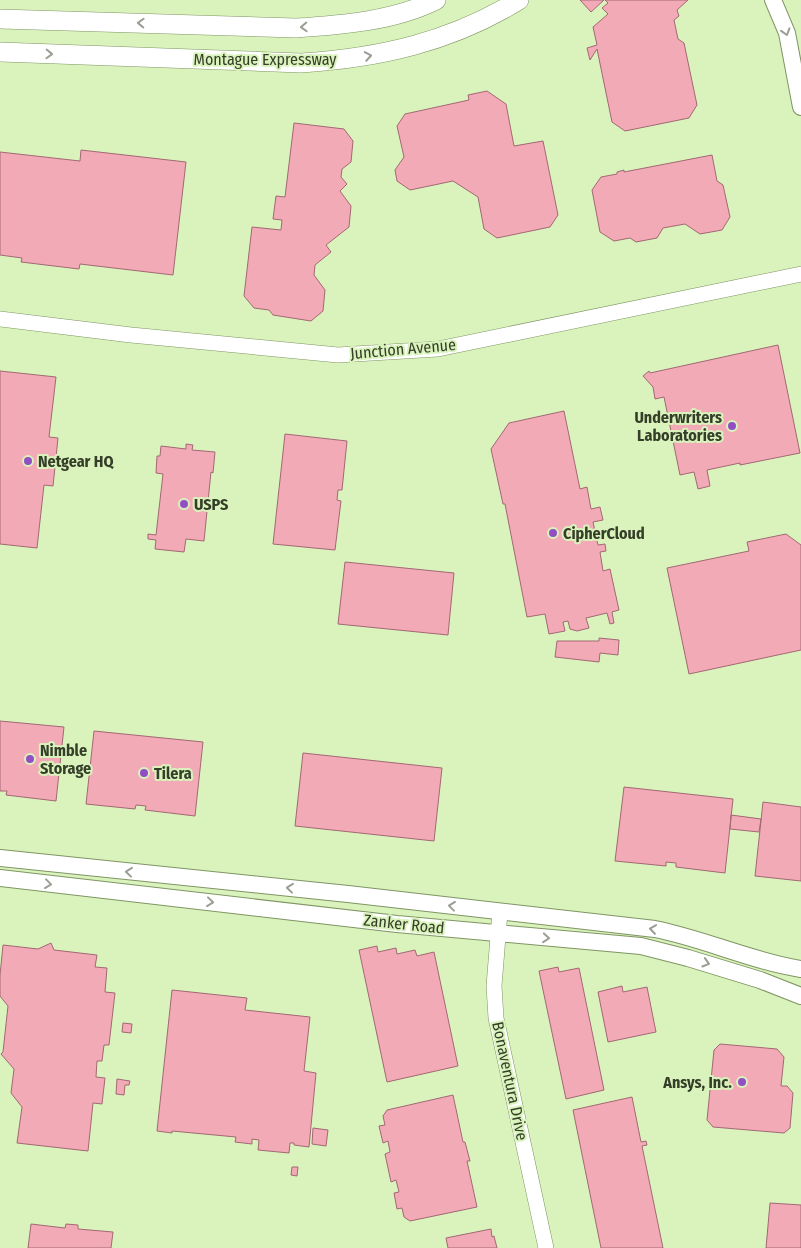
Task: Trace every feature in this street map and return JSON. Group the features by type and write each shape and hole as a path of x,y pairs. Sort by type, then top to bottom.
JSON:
{"highway":[{"name":"Montague Expressway","path":"0,19 314,27 332,26 390,16 436,0"},
{"name":"Montague Expressway","path":"0,52 301,63 342,60 398,50 435,39 500,12 519,0"}],"main road":[{"path":"773,0 787,33 801,107"},
{"name":"Junction Avenue","path":"0,319 338,355 438,349 801,274"},
{"name":"Zanker Road","path":"0,858 358,895 673,933 707,942 763,961 801,969"},
{"name":"Zanker Road","path":"0,878 388,923 641,946 688,958 801,996"},
{"name":"Bonaventura Drive","path":"500,912 494,986 496,1018 546,1248"}],"building":[{"path":"580,0 604,0 591,12"},
{"path":"605,0 688,0 677,10 679,16 674,20 678,39 684,43 697,105 689,118 625,131 612,122 597,49 590,60 587,48 597,45 593,27 608,14 602,8 608,3"},
{"path":"487,91 506,104 514,146 543,141 558,215 550,227 497,238 484,229 478,197 453,181 410,190 397,181 395,170 404,157 397,126 405,114 469,100 468,95"},
{"path":"294,123 344,129 353,141 351,162 342,169 341,177 347,184 340,191 351,206 349,227 326,245 331,252 315,265 314,275 325,290 323,311 311,321 273,315 269,310 254,308 244,296 252,227 281,230 282,220 273,219 276,196 285,197"},
{"path":"81,150 186,162 173,275 80,264 79,269 21,262 22,258 0,255 0,152 80,161"},
{"path":"712,155 717,181 723,185 730,217 722,230 700,234 685,224 663,228 657,238 636,242 630,238 614,241 600,232 592,190 601,177 617,174 617,172 624,170 624,172"},
{"name":"Underwriters Laboratories","path":"778,345 800,453 707,470 710,486 698,489 694,472 680,475 664,397 655,399 653,387 643,376 649,371 650,373"},
{"name":"Netgear HQ","path":"0,371 56,377 49,437 58,438 53,486 44,485 37,548 0,544"},
{"name":"CipherCloud","path":"564,411 580,489 587,487 591,509 600,507 603,520 593,522 598,545 605,544 606,551 600,552 603,571 610,569 619,610 612,612 614,623 610,624 607,613 586,618 589,628 577,631 570,629 568,621 563,622 565,631 549,634 545,614 527,617 505,504 503,504 491,449 509,423"},
{"path":"285,434 347,441 342,490 338,490 337,500 341,501 335,550 273,544"},
{"name":"USPS","path":"186,444 193,445 192,450 215,452 213,473 211,472 204,541 186,539 184,552 155,549 156,540 148,539 148,534 156,535 163,474 156,473 157,456 160,456 161,446 186,449"},
{"path":"786,534 801,545 801,650 689,674 667,568 749,551 747,542"},
{"path":"345,562 454,573 448,635 338,624"},
{"path":"599,638 619,640 618,655 600,653 599,662 555,657 557,641 599,641"},
{"name":"Nimble Storage","path":"0,721 64,727 56,801 6,795 7,791 0,791"},
{"name":"Tilera","path":"94,731 203,742 195,816 145,810 146,806 136,805 135,809 86,804"},
{"path":"303,753 442,768 434,841 295,826"},
{"path":"624,787 733,799 725,873 676,867 676,863 666,862 666,866 615,861"},
{"path":"763,802 801,807 801,881 755,876"},
{"path":"731,815 761,819 759,832 730,829"},
{"path":"51,943 54,950 97,955 95,967 107,968 105,992 115,993 109,1045 104,1045 102,1061 97,1061 96,1077 105,1078 102,1104 93,1103 88,1151 17,1143 22,1107 11,1093 14,1069 1,1054 3,1052 8,1006 0,996 3,945 38,949"},
{"path":"377,946 378,952 396,948 397,954 415,950 417,956 434,952 458,1066 387,1082 359,950"},
{"path":"558,967 559,972 579,968 604,1090 566,1099 539,971"},
{"path":"622,986 623,992 647,987 656,1032 608,1042 598,992"},
{"path":"172,990 247,998 245,1010 310,1017 304,1071 316,1073 309,1147 290,1143 289,1153 258,1150 259,1140 252,1139 252,1144 235,1142 236,1137 157,1131"},
{"path":"123,1023 132,1024 131,1033 122,1032"},
{"path":"720,1044 777,1049 784,1057 781,1086 787,1086 793,1093 790,1128 784,1133 713,1127 707,1120 714,1050"},
{"path":"117,1079 130,1081 129,1085 125,1085 124,1095 116,1094"},
{"path":"453,1095 463,1142 465,1142 470,1161 467,1161 477,1207 410,1221 404,1217 402,1208 397,1209 394,1193 399,1192 396,1180 391,1182 385,1154 390,1152 388,1141 383,1143 379,1126 385,1125 383,1116 387,1110"},
{"path":"632,1097 641,1142 646,1141 647,1145 642,1146 663,1248 601,1248 573,1110"},
{"path":"313,1128 328,1130 326,1146 312,1144"},
{"path":"292,1167 298,1167 297,1176 291,1175"},
{"path":"770,1203 801,1205 801,1248 766,1248"},
{"path":"31,1224 65,1228 66,1224 78,1225 78,1229 113,1232 111,1248 28,1248"},
{"path":"491,1229 497,1248 448,1248 446,1238"}],"place":[{"name":"Underwriters Laboratories","path":"732,426"},
{"name":"Netgear HQ","path":"28,461"},
{"name":"USPS","path":"184,504"},
{"name":"CipherCloud","path":"553,533"},
{"name":"Nimble Storage","path":"30,759"},
{"name":"Tilera","path":"144,773"},
{"name":"Ansys, Inc.","path":"742,1082"}]}
